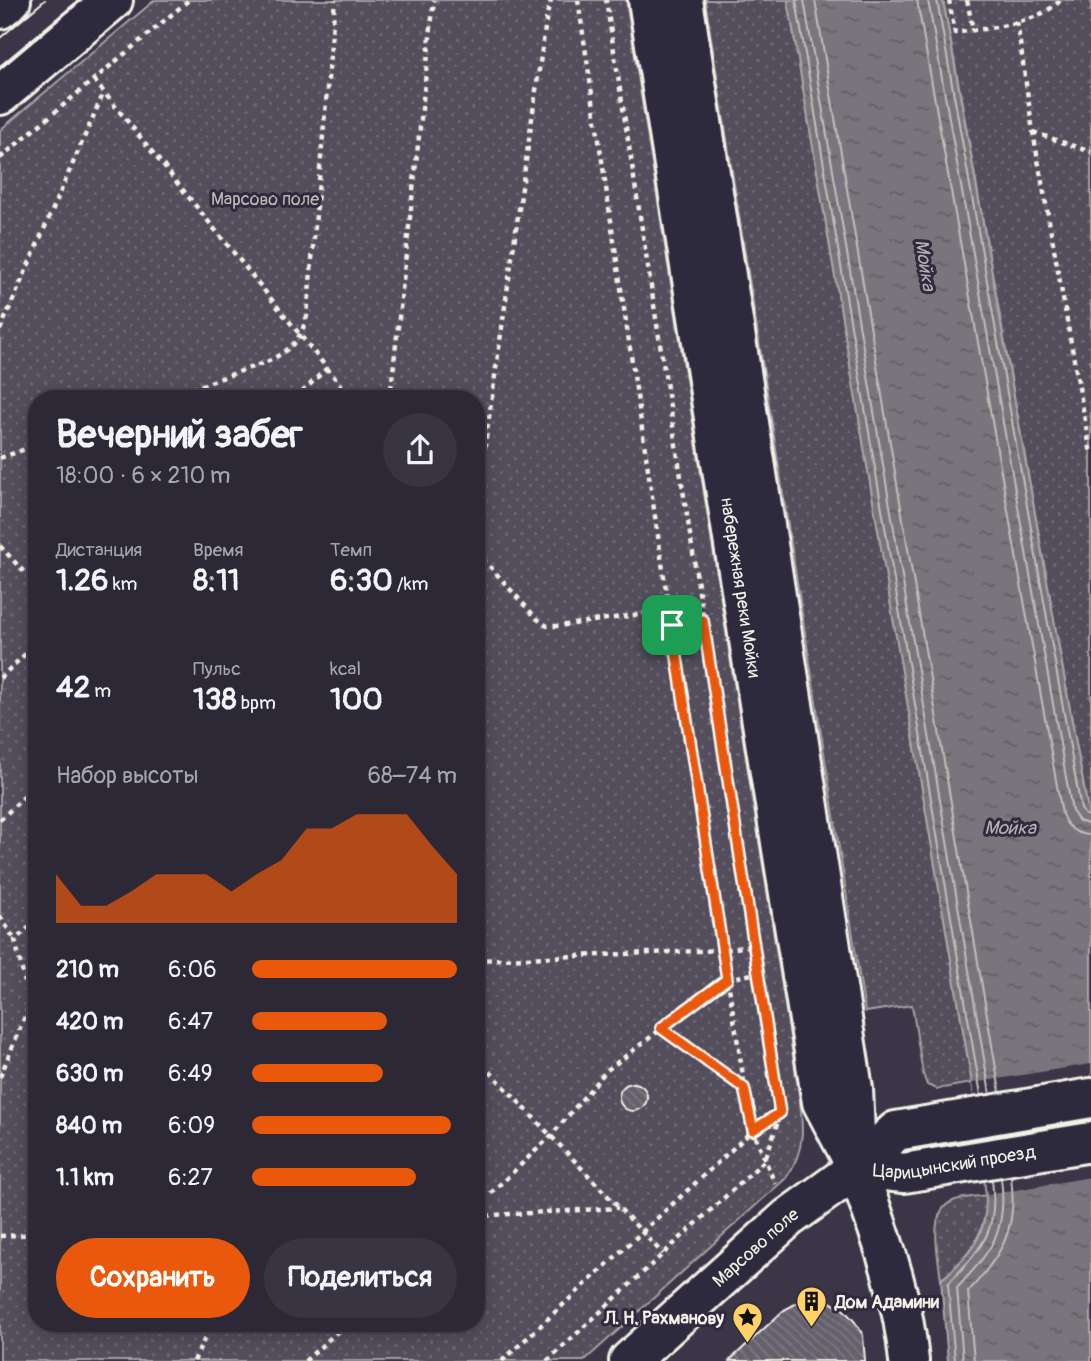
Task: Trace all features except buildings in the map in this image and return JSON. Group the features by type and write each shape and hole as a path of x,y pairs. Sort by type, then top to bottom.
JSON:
{"main road":[{"path":"0,9 11,0"},
{"path":"0,95 113,0"},
{"name":"набережная реки Мойки","path":"648,0 822,1102 857,1168 891,1266 906,1332 909,1361"},
{"name":"набережная реки Мойки","path":"683,0 853,1089 857,1168"},
{"name":"Царицынский проезд","path":"857,1168 896,1131 1091,1098"},
{"name":"Царицынский проезд","path":"857,1168 904,1173 1091,1142"},
{"name":"Марсово поле","path":"629,1361 788,1218 857,1168"}],"path":[{"path":"0,158 189,0"},
{"path":"188,390 269,361 285,352 302,336 307,316 335,0"},
{"path":"391,390 434,0"},
{"path":"485,445 551,0"},
{"path":"578,0 744,1088 753,1130 777,1188"},
{"path":"547,1361 765,1160 780,1113 606,0"},
{"path":"949,0 955,33 1033,18 1053,8 1061,0"},
{"path":"967,0 973,30"},
{"path":"1017,22 1033,132 1091,454"},
{"path":"94,80 345,390"},
{"path":"0,330 104,92"},
{"path":"1033,132 1091,152"},
{"path":"305,390 328,368"},
{"path":"0,458 28,448"},
{"path":"0,546 28,576"},
{"path":"485,561 536,618 547,626 669,610"},
{"path":"672,625 703,620"},
{"path":"0,678 28,652"},
{"path":"0,820 28,793"},
{"path":"0,916 15,940 28,995"},
{"path":"15,940 28,928"},
{"path":"485,960 723,950 754,946"},
{"path":"485,1199 550,1138 606,1071 727,979 758,973"},
{"path":"0,1077 28,1009"},
{"path":"661,1028 744,1088"},
{"path":"485,1067 663,1255"},
{"path":"502,1361 753,1130 780,1113 791,1111"},
{"path":"485,1215 618,1208"},
{"path":"0,1236 28,1234"},
{"path":"194,1361 208,1332"},
{"path":"305,1361 337,1332"}],"green space":[{"name":"Марсово поле","path":"155,0 626,0 801,1107 801,1143 793,1166 786,1178 584,1361 0,1361 0,130"},
{"path":"705,0 788,0 972,1083 937,1089 927,1085 912,1005 865,1012"},
{"path":"943,0 1091,0 1091,827 955,64"},
{"path":"987,1195 980,1233 968,1253 941,1280 936,1236 939,1215 953,1201"}],"water":[{"name":"Мойка","path":"788,0 943,0 1091,827 1091,1361 948,1361 941,1280 977,1240 985,1213 985,1180 972,1083"}],"pier":[{"path":"1091,1064 1091,1177 987,1195 972,1083"}],"tram line":[{"path":"0,38 45,0"},
{"path":"0,66 79,0"}],"place":[{"name":"Дом Адамини","path":"812,1329"},
{"name":"Л. Н. Рахманову","path":"747,1345"}],"route":[{"path":"703,620 780,1113 753,1130 744,1088 661,1028 727,979 672,625 703,620"}]}
